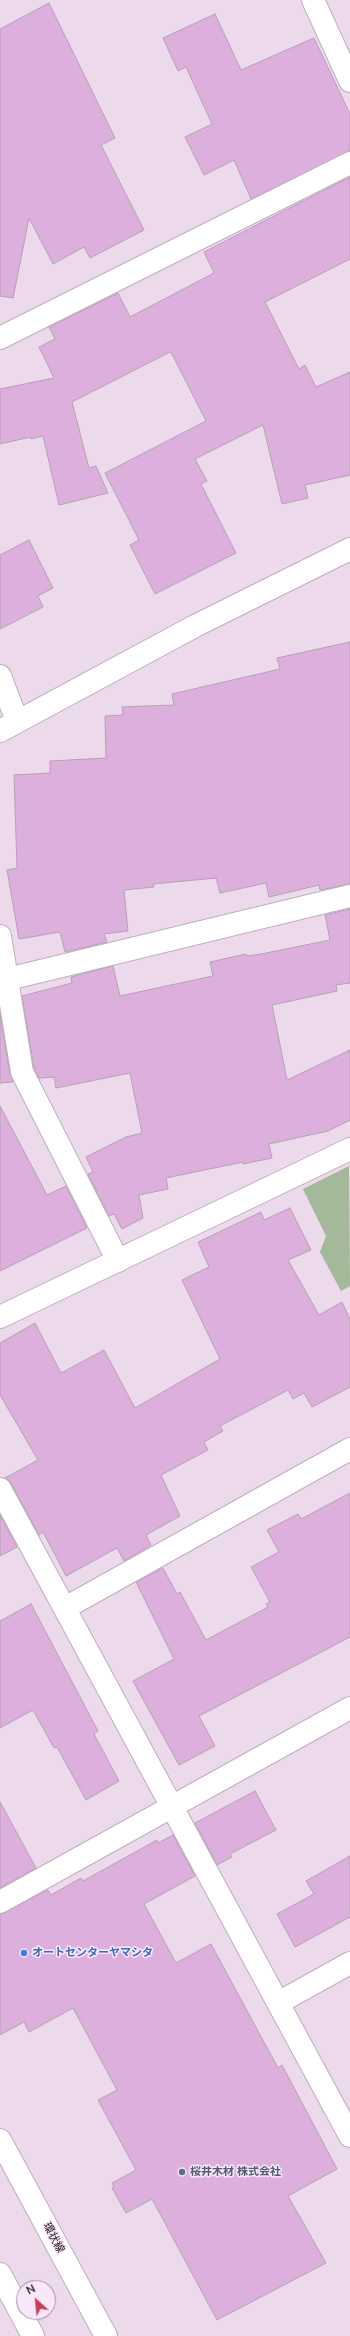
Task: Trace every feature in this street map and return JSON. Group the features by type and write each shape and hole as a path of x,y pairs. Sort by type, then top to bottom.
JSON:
{"street":[{"path":"313,0 350,81"},
{"path":"0,338 350,163"},
{"path":"0,676 8,726 195,626 350,550"},
{"path":"8,979 350,896"},
{"path":"0,936 22,1072 118,1261"},
{"path":"0,1317 350,1150"},
{"path":"65,1608 350,1449"},
{"path":"0,1489 350,2136"},
{"path":"0,1902 350,1708"},
{"path":"278,2003 350,1963"},
{"name":"環状線","path":"0,2140 106,2336"},
{"path":"0,2274 33,2336"}],"green space":[{"path":"349,1166 350,1286 341,1291 320,1252 326,1236 303,1189"}],"building":[{"path":"49,3 115,138 101,145 144,230 90,258 84,247 53,264 29,218 13,298 0,296 0,29"},
{"path":"215,14 241,70 314,38 350,114 350,151 251,199 234,160 204,175 185,137 212,124 186,67 178,71 163,38"},
{"path":"350,177 350,259 265,302 299,369 305,365 316,387 350,372 350,475 305,485 308,498 282,504 263,425 195,459 207,481 201,484 236,553 155,594 130,545 139,540 105,473 206,421 172,354 170,352 72,402 89,468 96,466 108,493 59,505 43,436 31,439 31,437 0,444 0,389 54,378 39,347 55,339 49,327 118,293 130,317 214,273 204,252"},
{"path":"29,540 53,588 38,596 43,607 0,629 0,555"},
{"path":"350,642 350,884 320,890 319,885 269,897 266,883 220,893 216,878 153,884 154,887 124,890 128,931 104,934 107,942 65,952 60,932 19,939 7,870 17,868 14,775 50,773 50,761 106,758 105,716 123,715 122,707 174,705 172,694 280,669 277,658"},
{"path":"350,909 350,983 336,985 337,991 272,1005 287,1080 350,1050 350,1120 328,1131 269,1144 272,1158 243,1164 243,1162 166,1178 168,1189 139,1195 143,1218 122,1229 114,1214 109,1216 88,1174 93,1172 86,1157 126,1137 142,1133 130,1073 56,1088 54,1077 39,1078 34,1068 22,996 72,983 71,977 113,966 120,996 213,976 210,962 246,954 247,956 261,954 330,940 325,915"},
{"path":"0,1014 10,1074 13,1082 0,1083"},
{"path":"0,1106 47,1195 66,1186 87,1228 0,1271"},
{"path":"290,1208 311,1250 288,1260 319,1315 342,1302 350,1319 350,1387 312,1407 304,1393 293,1399 288,1390 220,1426 223,1431 204,1442 208,1450 161,1475 180,1516 146,1535 151,1545 124,1561 117,1548 66,1576 43,1532 39,1535 11,1483 5,1478 38,1460 0,1395 0,1343 35,1323 61,1373 104,1350 135,1408 220,1359 182,1280 209,1267 198,1242 261,1212 264,1220"},
{"path":"350,1493 350,1637 199,1716 215,1746 179,1765 133,1681 174,1659 136,1582 163,1568 177,1594 180,1592 206,1640 268,1607 266,1604 270,1602 251,1567 279,1552 267,1530 298,1514 301,1519"},
{"path":"0,1515 17,1547 0,1556"},
{"path":"31,1604 98,1731 94,1734 119,1781 86,1800 57,1747 54,1748 33,1710 0,1728 0,1621"},
{"path":"255,1791 276,1830 230,1854 232,1857 217,1865 195,1823"},
{"path":"0,1802 36,1868 0,1888"},
{"path":"173,1835 195,1876 144,1904 176,1963 211,1944 278,2068 282,2065 337,2169 288,2196 326,2263 217,2320 152,2199 126,2213 112,2188 114,2187 112,2183 136,2170 98,2100 117,2090 73,2008 29,2032 24,2022 0,2035 0,1914 48,1890 51,1895 81,1878 83,1881 157,1840 158,1843"},
{"path":"350,1856 350,1917 295,1947 277,1914 314,1894 306,1881"}],"place":[{"name":"オートセンターヤマシタ","path":"24,1953"},
{"name":"桜井木材 株式会社","path":"182,2172"}]}
